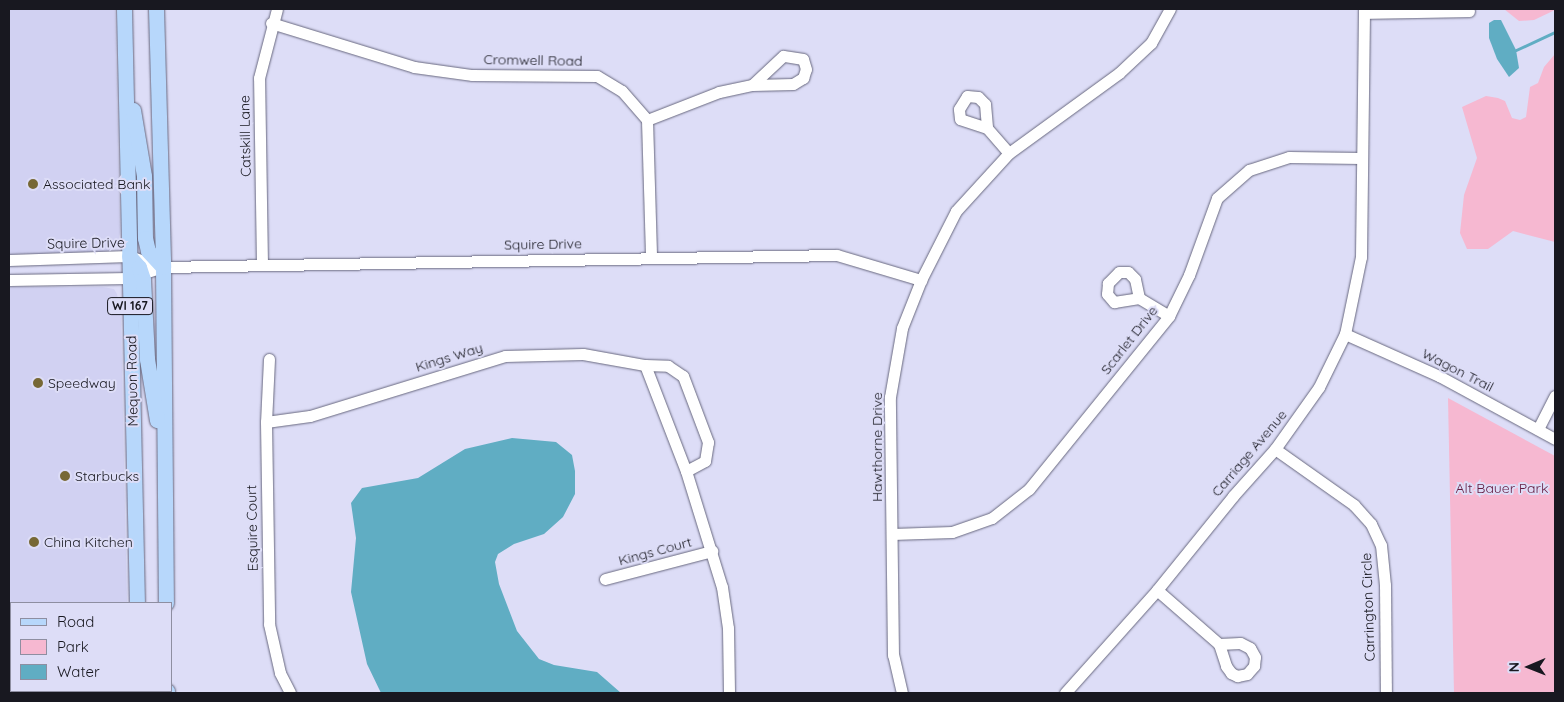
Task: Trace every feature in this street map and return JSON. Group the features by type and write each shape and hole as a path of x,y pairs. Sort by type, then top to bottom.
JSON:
{"main road":[{"path":"124,9 129,256 135,276 145,294 146,359 163,443"},
{"name":"WI 167","path":"156,9 163,268 163,443 166,602"},
{"path":"126,74 144,176 145,238 148,251 163,268"},
{"name":"Mequon Road","path":"135,276 138,602"}],"street":[{"name":"Catskill Lane","path":"262,265 259,78 271,24 277,9"},
{"name":"Hawthorne Drive","path":"902,693 893,655 890,397 902,328 921,280 956,212 1009,153 1119,73 1151,43 1170,9"},
{"path":"1364,11 1469,11"},
{"name":"Carriage Avenue","path":"1066,693 1157,590 1227,503 1275,449 1319,387 1344,334 1361,257 1364,11"},
{"name":"Cromwell Road","path":"271,24 414,67 472,75 596,76 622,91 647,120"},
{"path":"651,257 647,120 719,92 752,84"},
{"path":"987,128 1009,153"},
{"name":"Scarlet Drive","path":"892,534 952,532 992,518 1029,489 1169,316 1189,275 1218,198 1249,170 1289,157 1361,158"},
{"name":"Squire Drive","path":"9,280 135,276 163,268 262,265 838,255 921,280"},
{"name":"Squire Drive","path":"9,260 129,256 163,268"},
{"path":"1139,298 1169,316"},
{"name":"Wagon Trail","path":"1344,334 1439,376 1555,439"},
{"name":"Kings Way","path":"266,422 310,416 505,356 583,354 646,365 668,366 683,376 708,442 705,461 686,471"},
{"name":"Esquire Court","path":"269,359 266,422 269,624 280,673 290,693"},
{"path":"646,365 686,471 712,550 728,628 730,693"},
{"path":"1538,429 1555,396"},
{"name":"Carrington Circle","path":"1275,449 1354,505 1370,524 1381,545 1385,585 1386,693"},
{"name":"Kings Court","path":"605,580 712,550"},
{"path":"1157,590 1219,644"}],"shaded area":[{"path":"9,9 115,9 120,233 118,242 110,251 9,256"},
{"path":"9,287 103,287 114,289 117,294 121,319 127,602 10,602 10,692 130,693 9,693"}],"green space":[{"path":"1504,9 1555,10 1534,20 1519,21"},
{"path":"1555,54 1555,242 1513,231 1488,249 1467,249 1460,233 1464,195 1477,158 1462,107 1486,96 1505,101 1512,118 1520,120 1526,117 1530,87 1538,83 1544,67"},
{"name":"Alt Bauer Park","path":"1448,398 1555,456 1555,693 1454,693"}],"water":[{"path":"1494,20 1501,20 1516,50 1519,68 1509,77 1497,59 1489,38 1489,23"},
{"path":"512,438 556,442 572,455 575,471 575,494 563,517 544,534 514,544 498,554 495,562 499,584 517,631 539,659 554,665 597,672 621,693 381,693 367,664 351,592 356,538 351,503 362,488 418,478 465,449"}],"waterway":[{"path":"1516,50 1555,32"}],"place":[{"name":"Associated Bank","path":"33,184"},
{"name":"Speedway","path":"38,383"},
{"name":"Starbucks","path":"65,476"},
{"name":"China Kitchen","path":"34,542"}]}
